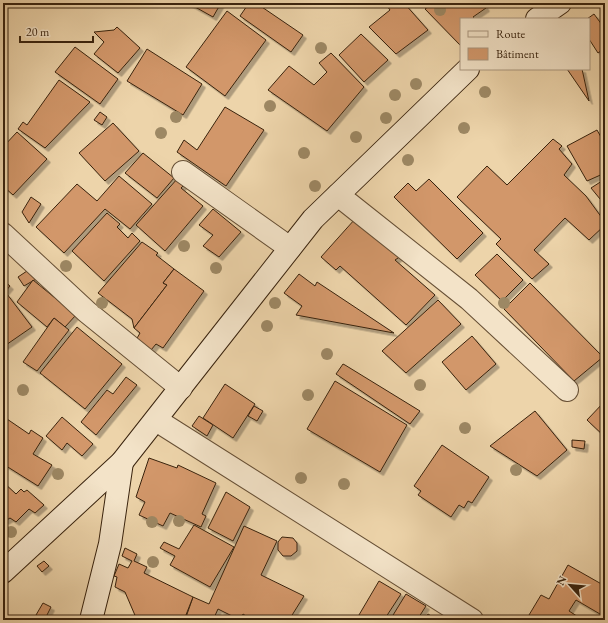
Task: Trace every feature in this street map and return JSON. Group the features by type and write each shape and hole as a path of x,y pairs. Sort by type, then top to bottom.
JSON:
{"street":[{"path":"538,18 560,3"},
{"path":"3,572 122,462 182,388 313,219 467,70"},
{"path":"183,172 290,248"},
{"path":"338,195 470,299 568,390"},
{"path":"3,234 87,312 182,388"},
{"path":"156,420 472,620"},
{"path":"90,620 110,544 122,462"}],"building":[{"path":"188,3 221,3 213,17"},
{"path":"249,3 256,3 303,35 291,52 240,16"},
{"path":"385,3 404,3 428,30 396,54 369,27 390,10"},
{"path":"433,3 483,3 486,8 473,17 474,18 460,18 460,45 425,9"},
{"path":"227,11 266,40 225,96 186,67"},
{"path":"594,14 605,29 605,48 598,53 590,41 590,18 588,18"},
{"path":"117,27 140,48 118,73 94,54 104,42 94,32 114,30"},
{"path":"361,34 388,60 364,82 339,55"},
{"path":"75,47 118,79 100,104 55,72"},
{"path":"147,49 202,84 183,115 127,81"},
{"path":"331,53 364,87 327,131 268,90 289,66 314,85 327,72 319,63"},
{"path":"568,70 582,70 589,101"},
{"path":"59,80 90,102 45,148 18,129 23,122 27,125"},
{"path":"225,107 264,130 226,186 177,152 184,140 197,150"},
{"path":"100,112 107,117 102,125 94,120"},
{"path":"113,123 139,151 105,181 79,153"},
{"path":"597,130 605,144 605,173 587,181 567,146"},
{"path":"17,132 47,159 13,195 3,186 3,147"},
{"path":"553,139 562,146 559,149 572,164 564,175 586,196 605,222 605,225 589,240 565,218 534,250 549,264 532,279 496,244 501,239 457,197 487,166 507,185"},
{"path":"143,153 174,178 157,198 125,173"},
{"path":"119,176 152,204 130,229 105,209 64,253 36,227 77,184 97,201"},
{"path":"178,178 186,183 181,188 203,206 165,251 136,225"},
{"path":"429,179 483,233 457,259 394,197 408,183 416,191"},
{"path":"605,179 605,205 591,188"},
{"path":"31,197 41,204 29,223 22,212"},
{"path":"213,209 241,232 219,257 203,246 213,235 199,225"},
{"path":"107,213 120,224 117,227 128,238 132,233 140,241 104,281 72,251"},
{"path":"355,219 401,256 395,260 435,295 406,325 340,266 336,270 321,257"},
{"path":"142,242 158,253 156,255 174,269 163,283 167,285 134,328 132,319 98,293"},
{"path":"497,254 523,280 502,301 475,275"},
{"path":"30,269 36,279 24,286 18,277"},
{"path":"174,269 204,291 163,348 156,344 151,350 136,340 140,333 134,328 167,285 163,283"},
{"path":"299,274 315,286 317,282 394,333 296,315 302,306 284,293"},
{"path":"3,280 10,286 4,293 3,292"},
{"path":"33,280 76,315 65,327 54,318 47,327 17,302"},
{"path":"530,283 603,357 574,381 504,309"},
{"path":"7,294 32,327 3,347 3,297"},
{"path":"438,300 461,324 406,373 382,351"},
{"path":"54,318 69,330 37,371 23,362"},
{"path":"77,327 122,364 85,409 40,373"},
{"path":"472,336 496,364 466,390 442,362"},
{"path":"343,364 420,411 410,424 336,374"},
{"path":"126,377 137,385 96,435 81,422 107,390 113,394"},
{"path":"335,381 407,425 380,472 307,429"},
{"path":"225,384 255,404 233,438 203,418"},
{"path":"605,401 605,437 587,420"},
{"path":"254,406 263,411 257,421 248,416"},
{"path":"535,411 567,450 537,476 490,446"},
{"path":"199,416 213,425 207,436 192,426"},
{"path":"62,417 93,444 82,456 67,443 62,450 46,436"},
{"path":"7,419 29,434 31,430 43,438 33,454 52,465 38,486 3,464 3,425"},
{"path":"572,440 585,441 584,449 572,447"},
{"path":"442,445 489,477 472,503 468,501 464,508 459,505 451,517 418,495 421,491 414,486"},
{"path":"149,458 177,468 178,465 216,483 202,514 206,516 201,527 170,513 163,526 139,515 145,502 136,497"},
{"path":"3,482 16,494 21,489 24,492 27,490 44,505 35,513 29,509 16,522 10,518 5,521 3,519"},
{"path":"226,492 250,507 233,541 208,528"},
{"path":"194,525 234,547 210,587 170,565 175,556 160,548 164,542 179,549"},
{"path":"244,526 277,541 261,575 304,596 289,620 252,620 243,614 240,620 218,609 213,620 185,620 193,597 209,604"},
{"path":"282,537 293,538 297,543 297,551 291,556 283,556 278,550 278,542"},
{"path":"125,548 137,554 134,561 147,567 144,573 193,597 184,620 137,620 125,592 115,587 117,577 114,576 119,564 128,568 132,561 122,556"},
{"path":"44,561 49,566 42,572 37,566"},
{"path":"568,565 605,586 605,606 600,614 576,600 569,611 583,620 526,620 541,595 549,599"},
{"path":"379,581 401,594 384,620 356,620"},
{"path":"406,594 426,606 417,620 390,620"},
{"path":"43,603 51,607 45,619 36,615"},
{"path":"428,614 438,620 424,620"}]}
